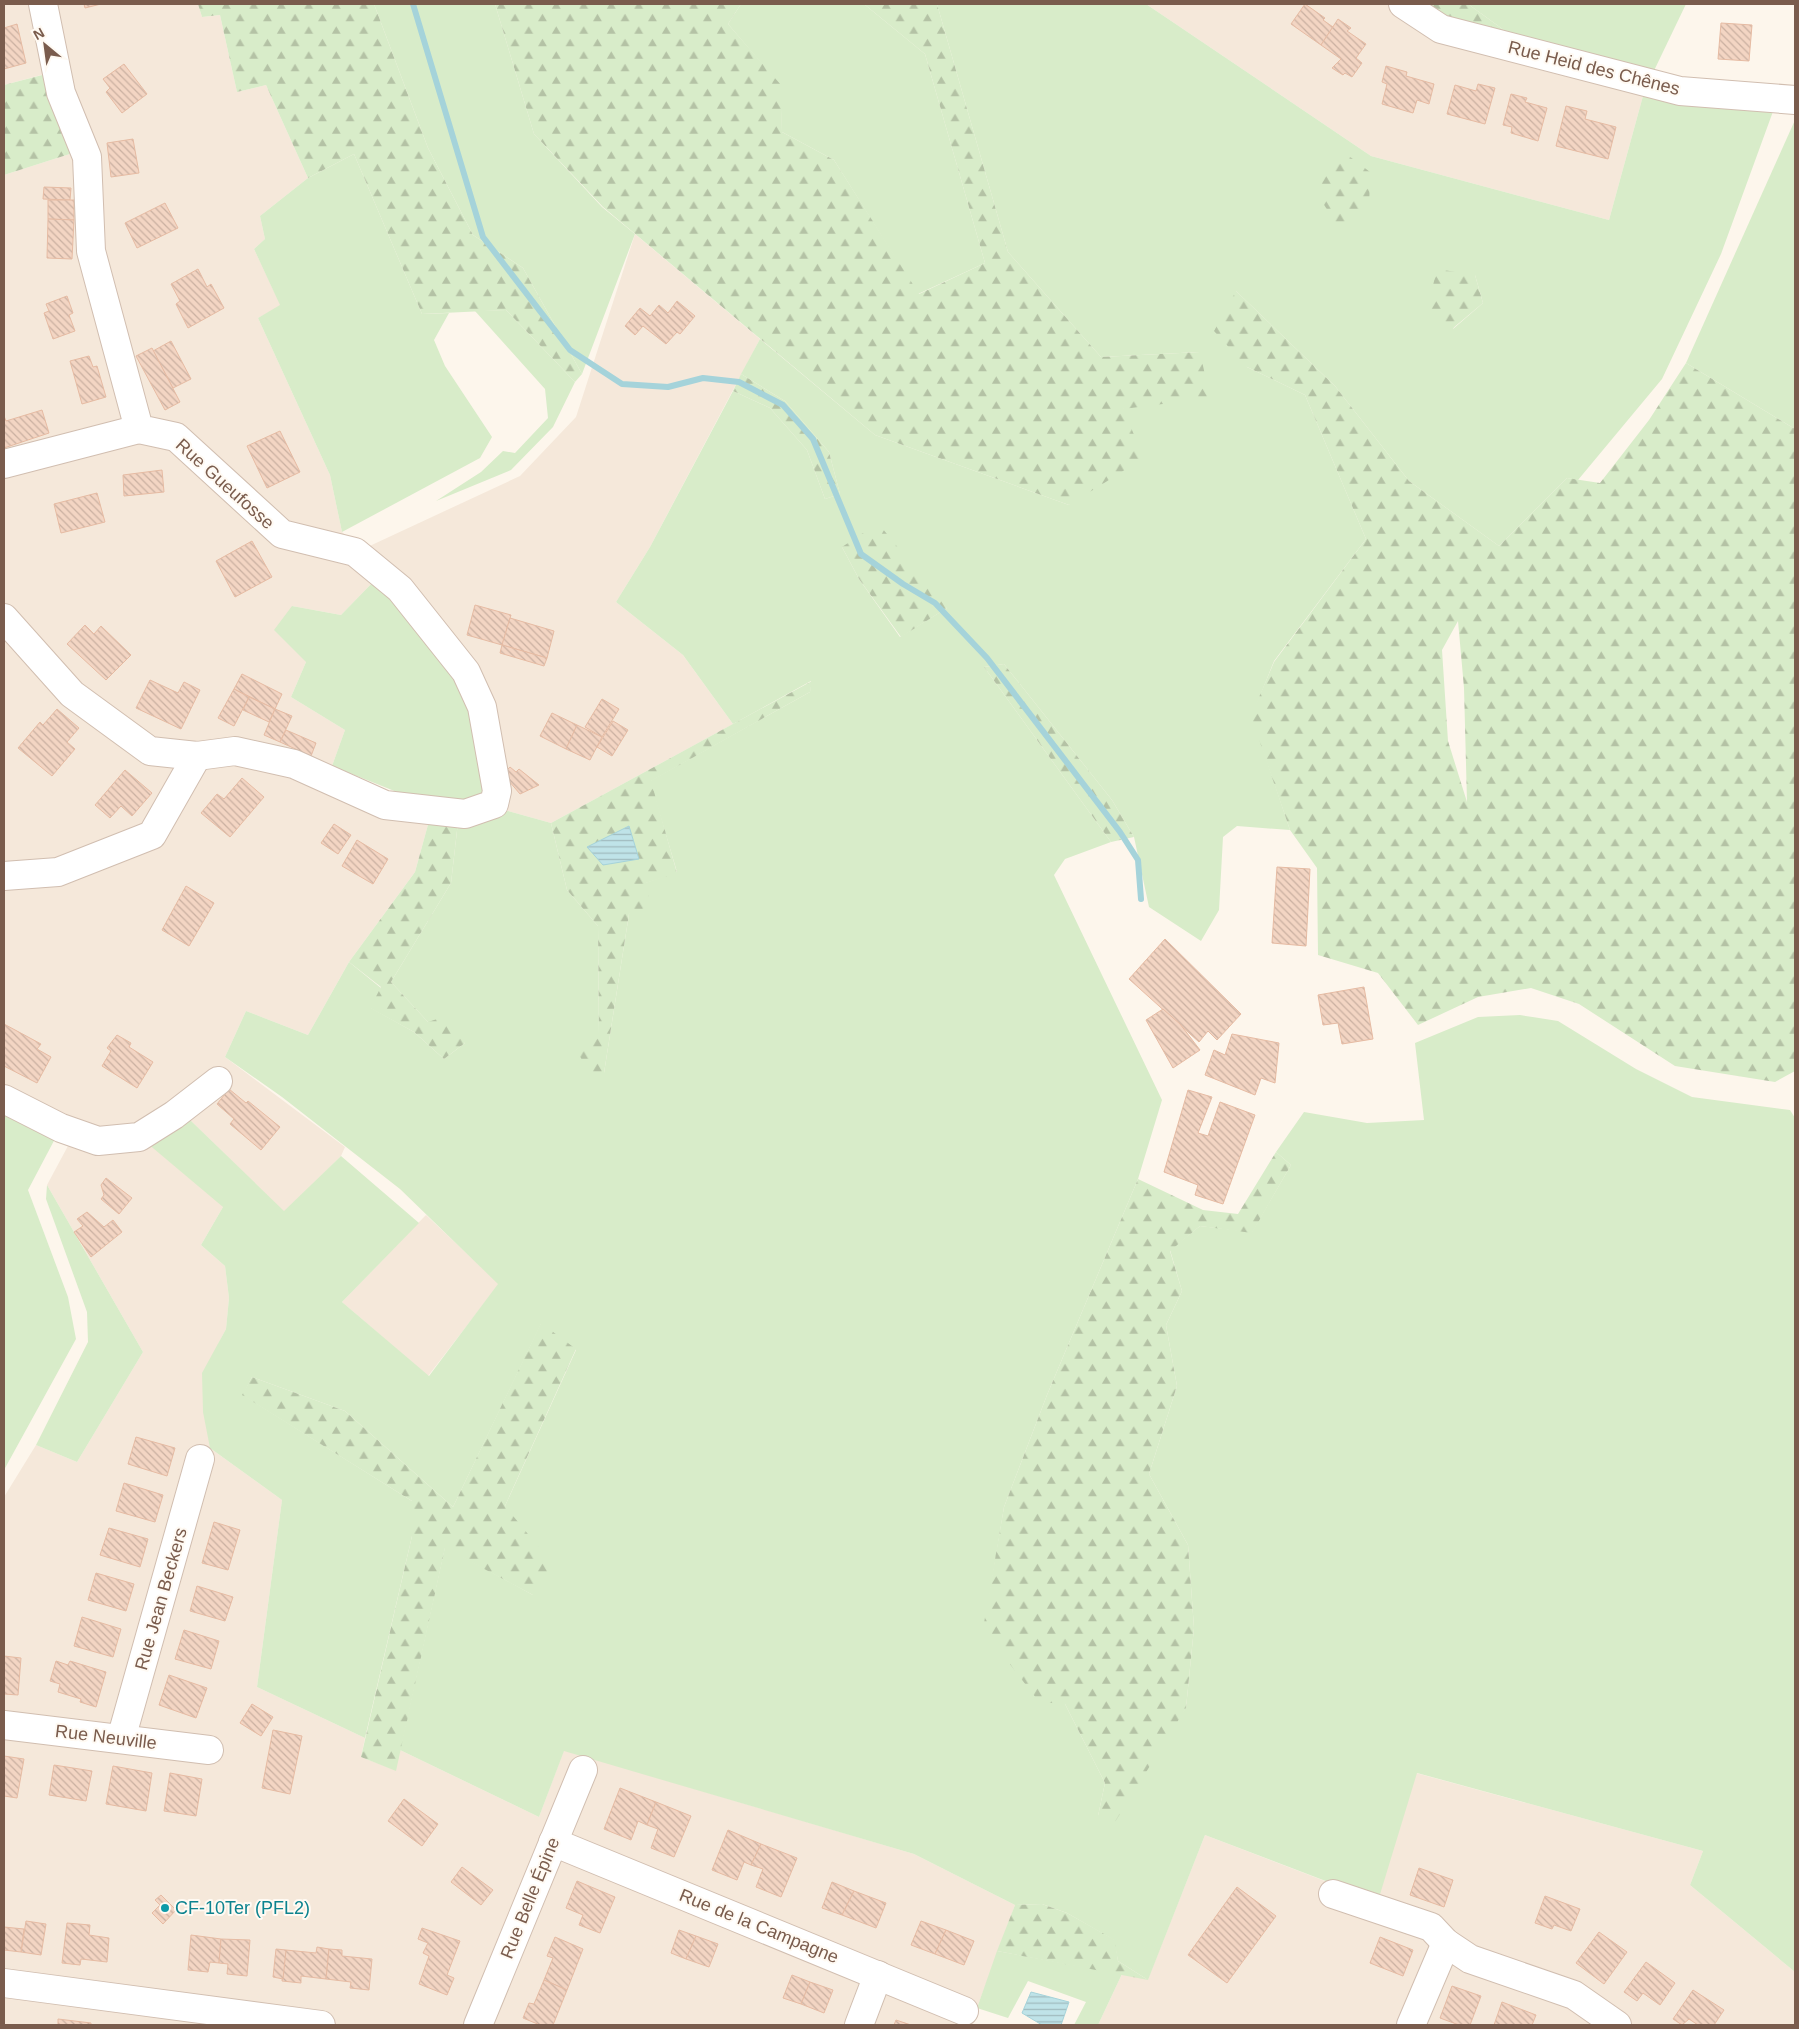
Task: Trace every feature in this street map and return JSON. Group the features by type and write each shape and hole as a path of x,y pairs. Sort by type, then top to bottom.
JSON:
{"street":[{"path":"4,464 139,428 91,251 87,157 61,93 43,4"},
{"name":"Rue Heid des Chênes","path":"1403,4 1441,29 1680,91 1795,100"},
{"name":"Rue Gueufosse","path":"139,428 176,437 282,534 355,552 400,589 466,672 482,707 497,791 494,804 465,814 385,805 294,764 235,751 197,756"},
{"path":"4,618 72,694 150,751 197,756 152,835 58,872 4,876"},
{"path":"4,1100 61,1128 98,1141 139,1137 174,1115 218,1081"},
{"name":"Rue Jean Beckers","path":"121,1739 200,1459"},
{"name":"Rue Neuville","path":"4,1725 209,1750"},
{"name":"Rue Belle Épine","path":"478,2025 583,1770"},
{"name":"Rue de la Campagne","path":"553,1842 964,2011"},
{"path":"1333,1894 1431,1927 1446,1944 1470,1959 1574,1995 1617,2025"},
{"path":"1411,2025 1446,1944"},
{"path":"859,2025 878,1975"},
{"path":"4,1983 321,2025"}],"shaded area":[{"path":"4,4 198,4 202,17 220,15 237,92 266,85 308,178 260,216 265,239 254,249 281,306 258,318 330,475 342,532 361,550 520,476 576,417 635,234 760,339 650,547 616,602 683,655 733,724 551,823 508,811 480,686 376,579 341,615 292,606 306,662 291,697 345,730 332,766 429,821 415,872 349,962 308,1035 246,1011 225,1057 345,1147 341,1156 284,1212 187,1117 223,1207 201,1245 225,1266 229,1298 226,1329 218,1344 210,1448 282,1500 257,1687 365,1738 361,1757 395,1770 400,1750 539,1817 564,1750 914,1854 1015,1905 977,2008 973,2025 4,2025 4,1497 36,1445 77,1462 143,1352 47,1185 69,1144 4,1107 4,175 76,152 45,74 4,85"},
{"path":"1146,4 1391,4 1419,22 1529,67 1643,96 1609,220 1371,156"},
{"path":"426,1215 499,1284 428,1376 342,1302"},
{"path":"1416,1773 1703,1851 1690,1885 1795,1972 1795,2025 1098,2025 1122,1974 1148,1979 1205,1835 1377,1901"}],"green space":[{"path":"198,4 374,4 428,148 473,235 523,268 582,374 575,382 506,310 422,314 354,154 308,178 266,85 237,92 220,15 202,17"},
{"path":"374,4 495,4 534,134 602,207 635,234 582,374 523,268 473,235 428,148"},
{"path":"495,4 741,4 728,24 781,85 782,132 834,160 919,294 985,263 925,54 864,4 937,4 1008,252 1101,357 1200,352 1210,398 1123,409 1144,458 1069,505 875,435 603,207 534,134"},
{"path":"741,4 864,4 925,54 985,263 918,294 834,160 782,132 780,85 728,24"},
{"path":"937,4 1146,4 1371,156 1609,220 1643,96 1775,106 1721,254 1662,379 1578,480 1567,478 1499,546 1409,481 1335,386 1236,291 1247,367 1305,395 1366,539 1274,661 1252,716 1290,830 1237,826 1223,837 1219,910 1201,941 1149,907 1134,837 1112,800 1004,664 984,667 1111,842 1065,859 1054,875 1162,1100 1138,1179 1047,1395 1004,1507 984,1629 1065,1704 1105,1783 1098,1816 1186,1708 1194,1628 1188,1545 1149,1474 1177,1386 1166,1325 1182,1291 1170,1250 1200,1226 1252,1232 1291,1165 1276,1152 1304,1112 1367,1123 1424,1120 1415,1043 1478,1017 1520,1015 1558,1021 1636,1069 1692,1097 1790,1110 1795,1118 1795,1972 1690,1885 1703,1851 1417,1773 1378,1901 1205,1835 1148,1980 1118,1961 1114,1940 1067,1913 1042,1904 1015,1905 914,1854 564,1751 539,1817 400,1750 445,1547 533,1595 505,1506 576,1350 541,1324 453,1507 345,1411 252,1377 243,1395 412,1501 412,1536 365,1738 257,1687 282,1500 210,1448 203,1412 202,1373 226,1329 229,1298 225,1266 201,1245 223,1207 147,1143 187,1117 284,1211 341,1156 419,1223 342,1302 429,1376 498,1284 400,1189 282,1097 225,1057 246,1011 308,1035 349,962 381,988 371,1008 414,1032 444,1059 465,1043 428,1022 391,982 451,883 458,822 508,811 551,823 567,890 598,926 599,1034 604,1073 629,914 645,883 677,872 650,781 810,692 811,681 733,724 683,655 616,602 650,547 733,391 770,408 807,450 825,499 840,494 829,452 785,401 741,374 760,339 875,435 1069,505 1123,409 1200,352 1101,357 1008,252","holes":["1475,275 1483,303 1453,329","842,547 947,608 900,637 859,579"]},
{"path":"1411,4 1468,4 1519,41 1427,14"},
{"path":"1468,4 1686,4 1650,79 1519,41"},
{"path":"46,74 76,152 4,175 4,85"},
{"path":"1795,120 1795,429 1686,363"},
{"path":"1345,153 1370,172 1369,211 1339,228 1310,183"},
{"path":"354,154 422,314 449,313 434,340 445,366 492,437 480,458 342,532 330,475 258,318 280,305 254,249 265,239 260,216 308,178"},
{"path":"1437,269 1475,275 1483,303 1452,329 1427,310"},
{"path":"1236,291 1335,386 1409,481 1499,546 1567,478 1600,483 1649,420 1686,363 1795,429 1795,1071 1775,1082 1675,1066 1579,1004 1531,988 1478,997 1418,1025 1378,973 1318,955 1317,868 1290,830 1251,716 1274,662 1366,539 1305,395 1247,367 1214,331","holes":["1458,621 1464,688 1467,802 1448,741 1442,650"]},
{"path":"506,310 575,382 553,427 511,470 436,501 481,472 503,451 515,453 548,418 545,389 475,311"},
{"path":"741,374 785,401 829,452 840,494 825,499 807,450 770,408 733,391"},
{"path":"878,523 947,608 901,637 859,579 842,547"},
{"path":"376,579 459,674 482,718 487,798 422,802 332,766 345,730 291,697 306,662 274,630 292,606 341,615"},
{"path":"1004,664 1112,800 1134,837 1111,842 984,667"},
{"path":"812,681 810,692 651,781 677,873 646,883 650,906 629,914 604,1073 590,1074 578,1053 599,1034 598,926 567,890 551,823"},
{"path":"429,821 458,822 451,883 391,982 428,1022 446,1016 465,1043 444,1059 414,1032 370,1008 381,987 349,962 415,872"},
{"path":"4,1107 57,1135 28,1190 68,1297 76,1339 4,1470"},
{"path":"1276,1152 1291,1165 1252,1233 1200,1226 1170,1251 1182,1291 1166,1325 1177,1386 1149,1474 1188,1545 1194,1628 1186,1708 1115,1822 1098,1816 1105,1783 1065,1704 1039,1702 983,1629 1004,1507 1047,1395 1138,1179 1203,1210 1238,1214"},
{"path":"47,1185 143,1352 77,1462 36,1445 88,1342 87,1312 46,1199"},
{"path":"541,1323 576,1349 505,1506 554,1566 533,1595 445,1548 396,1771 361,1757 412,1536 412,1501 242,1395 252,1377 345,1411 453,1507"},
{"path":"1042,1904 1067,1913 1115,1940 1118,1961 1148,1980 997,1951 1015,1905"},
{"path":"997,1951 1122,1974 1098,2025 1074,2025 1086,2002 1028,1981 1008,2018 977,2008"}],"water":[{"path":"629,826 639,859 603,865 587,847"},
{"path":"1031,1992 1069,2002 1061,2025 1042,2025 1022,2013"}],"building":[{"path":"84,4 101,4 85,8"},
{"path":"1305,4 1325,18 1323,20 1333,27 1321,45 1291,24"},
{"path":"1338,19 1351,28 1347,31 1366,44 1356,58 1362,63 1352,77 1345,73 1343,75 1332,68 1341,59 1321,45"},
{"path":"1721,23 1752,25 1749,61 1718,59"},
{"path":"17,24 26,63 4,69 4,28"},
{"path":"124,64 147,94 122,113 106,92 110,88 103,79"},
{"path":"1386,66 1407,72 1406,76 1434,84 1429,104 1417,100 1413,113 1382,104 1387,84 1382,82"},
{"path":"1478,84 1495,88 1485,124 1447,114 1455,85 1476,91"},
{"path":"1511,94 1527,98 1525,102 1547,108 1538,141 1511,133 1512,127 1503,125"},
{"path":"1566,106 1587,111 1585,119 1616,127 1608,159 1556,146"},
{"path":"133,139 139,173 111,177 107,143"},
{"path":"44,187 71,188 70,200 43,199"},
{"path":"48,200 74,200 74,220 48,219"},
{"path":"165,203 178,228 137,248 125,223"},
{"path":"48,219 74,220 72,259 47,258"},
{"path":"198,269 207,287 211,284 224,308 188,328 176,304 180,301 171,284"},
{"path":"67,296 73,313 69,315 75,331 53,339 44,313 49,311 46,304"},
{"path":"677,301 695,316 680,334 677,332 666,344 643,326 635,335 625,326 640,308 650,316 659,305 668,313"},
{"path":"171,341 191,379 173,388 153,351"},
{"path":"152,348 180,402 165,410 136,356"},
{"path":"89,356 93,367 97,366 106,397 82,404 70,361"},
{"path":"42,410 49,433 4,448 4,416 6,421"},
{"path":"280,431 300,472 267,488 247,446"},
{"path":"162,470 164,492 124,496 123,475"},
{"path":"97,493 105,522 61,533 54,504"},
{"path":"252,541 272,577 235,597 216,561"},
{"path":"475,605 511,615 502,645 467,635"},
{"path":"510,618 554,631 547,658 502,645"},
{"path":"85,625 94,634 101,626 131,655 106,680 67,644"},
{"path":"502,645 547,658 544,666 500,653"},
{"path":"242,674 282,694 275,709 234,689"},
{"path":"150,680 178,693 184,682 200,690 181,729 136,708"},
{"path":"234,689 249,697 234,726 218,718"},
{"path":"249,697 275,709 269,722 243,710"},
{"path":"602,699 619,709 602,737 585,727"},
{"path":"57,709 79,728 67,742 75,749 52,776 18,748 40,722 43,725"},
{"path":"275,709 292,716 280,742 264,735"},
{"path":"552,713 577,725 566,749 540,736"},
{"path":"613,721 628,730 612,756 597,747"},
{"path":"577,725 602,737 590,760 566,749"},
{"path":"286,730 316,743 311,756 280,742"},
{"path":"510,767 516,772 519,769 539,785 520,794 503,774"},
{"path":"125,770 152,793 132,816 121,806 110,818 95,805"},
{"path":"242,778 264,797 230,837 201,813 217,794 224,799"},
{"path":"334,824 351,835 338,854 321,843"},
{"path":"357,840 388,859 373,884 342,866"},
{"path":"1277,867 1310,869 1306,946 1272,943"},
{"path":"186,886 214,903 189,946 162,930"},
{"path":"1165,939 1241,1014 1217,1040 1208,1031 1199,1042 1129,979"},
{"path":"1364,987 1373,1039 1342,1044 1338,1023 1323,1025 1318,995"},
{"path":"1163,1009 1180,1024 1200,1050 1173,1068 1146,1020"},
{"path":"4,1024 41,1044 37,1049 51,1057 37,1083 4,1066"},
{"path":"1232,1034 1279,1043 1275,1083 1261,1078 1255,1095 1205,1075 1214,1050 1225,1055"},
{"path":"117,1035 131,1043 129,1047 153,1062 137,1088 102,1066 111,1051 107,1048"},
{"path":"229,1089 246,1103 248,1101 280,1127 261,1150 230,1124 234,1119 217,1104"},
{"path":"1188,1090 1212,1097 1198,1133 1208,1136 1220,1102 1255,1115 1223,1204 1195,1195 1198,1185 1164,1172"},
{"path":"106,1178 132,1198 119,1214 101,1199 104,1195 101,1185"},
{"path":"87,1212 104,1227 113,1220 122,1232 91,1257 74,1232 83,1226 77,1219"},
{"path":"136,1437 175,1448 167,1476 128,1464"},
{"path":"124,1483 163,1495 155,1522 116,1511"},
{"path":"214,1522 240,1530 228,1570 202,1563"},
{"path":"109,1528 148,1539 140,1567 100,1555"},
{"path":"96,1573 134,1584 126,1611 88,1600"},
{"path":"197,1586 233,1597 225,1621 190,1611"},
{"path":"82,1617 121,1629 113,1657 74,1646"},
{"path":"184,1630 219,1641 211,1669 175,1659"},
{"path":"4,1656 21,1658 18,1695 4,1694"},
{"path":"56,1661 68,1665 70,1661 106,1672 96,1707 80,1702 81,1699 58,1692 60,1684 50,1681"},
{"path":"169,1675 207,1688 196,1718 159,1705"},
{"path":"252,1704 273,1717 261,1736 240,1723"},
{"path":"273,1730 302,1736 290,1794 262,1788"},
{"path":"4,1756 24,1759 17,1798 4,1796"},
{"path":"54,1765 92,1771 86,1801 49,1795"},
{"path":"113,1766 152,1773 146,1811 106,1804"},
{"path":"170,1773 202,1779 196,1816 164,1811"},
{"path":"620,1788 656,1802 647,1825 638,1821 631,1840 604,1829"},
{"path":"404,1799 438,1824 422,1846 388,1821"},
{"path":"656,1802 691,1816 674,1857 651,1848 658,1829 647,1825"},
{"path":"728,1830 761,1844 751,1865 744,1862 737,1880 712,1870"},
{"path":"761,1844 797,1858 781,1897 756,1887 763,1869 751,1865"},
{"path":"462,1867 493,1890 481,1905 451,1882"},
{"path":"1419,1868 1453,1880 1444,1907 1410,1895"},
{"path":"577,1881 615,1897 600,1933 579,1925 583,1915 566,1908"},
{"path":"832,1882 854,1891 842,1915 822,1908"},
{"path":"1237,1887 1276,1916 1227,1983 1188,1955"},
{"path":"854,1891 886,1903 876,1928 842,1915"},
{"name":"CF-10Ter (PFL2)","path":"161,1895 176,1910 163,1924 152,1913 160,1905 155,1900"},
{"path":"1545,1896 1580,1909 1571,1931 1554,1925 1552,1929 1535,1923"},
{"path":"26,1921 46,1924 41,1955 21,1952"},
{"path":"921,1921 946,1930 935,1954 911,1945"},
{"path":"67,1923 90,1925 89,1935 109,1938 107,1962 81,1959 80,1965 62,1963"},
{"path":"4,1927 24,1929 21,1952 4,1950"},
{"path":"422,1928 460,1941 447,1975 454,1978 447,1995 419,1984 429,1956 423,1953 428,1943 418,1939"},
{"path":"679,1930 696,1936 686,1959 671,1953"},
{"path":"946,1930 974,1941 964,1965 935,1954"},
{"path":"1599,1932 1627,1952 1604,1984 1576,1963"},
{"path":"191,1935 221,1939 219,1963 210,1962 208,1972 188,1970"},
{"path":"696,1936 718,1944 709,1967 686,1959"},
{"path":"555,1937 583,1949 567,1990 544,1980 553,1958 547,1956"},
{"path":"1380,1937 1413,1950 1403,1976 1370,1963"},
{"path":"221,1939 250,1940 247,1976 227,1974 228,1964 219,1963"},
{"path":"317,1947 329,1949 326,1979 301,1976 301,1983 282,1981 286,1950 316,1953"},
{"path":"276,1949 286,1950 283,1979 273,1977"},
{"path":"329,1949 342,1950 342,1956 372,1959 369,1990 350,1988 351,1982 326,1979"},
{"path":"1646,1962 1675,1983 1660,2005 1643,1993 1637,2001 1624,1992"},
{"path":"792,1975 810,1982 801,2004 783,1998"},
{"path":"544,1980 567,1990 553,2025 540,2025 523,2018 529,2003 534,2004"},
{"path":"810,1982 833,1990 824,2013 801,2004"},
{"path":"1452,1986 1481,1996 1470,2025 1459,2025 1440,2018"},
{"path":"1693,1990 1724,2010 1714,2025 1698,2025 1689,2019 1682,2025 1673,2019"},
{"path":"1502,2002 1536,2015 1532,2025 1494,2025"},
{"path":"58,2019 91,2023 91,2025 58,2025"},
{"path":"896,2020 911,2025 894,2025"}],"waterway":[{"path":"413,4 483,237 570,350 622,384 668,387 703,378 739,382 783,405 813,439 861,554 903,584 935,603 987,658 1120,832 1138,860 1141,899"}],"place":[{"name":"CF-10Ter (PFL2)","path":"165,1908"}]}
